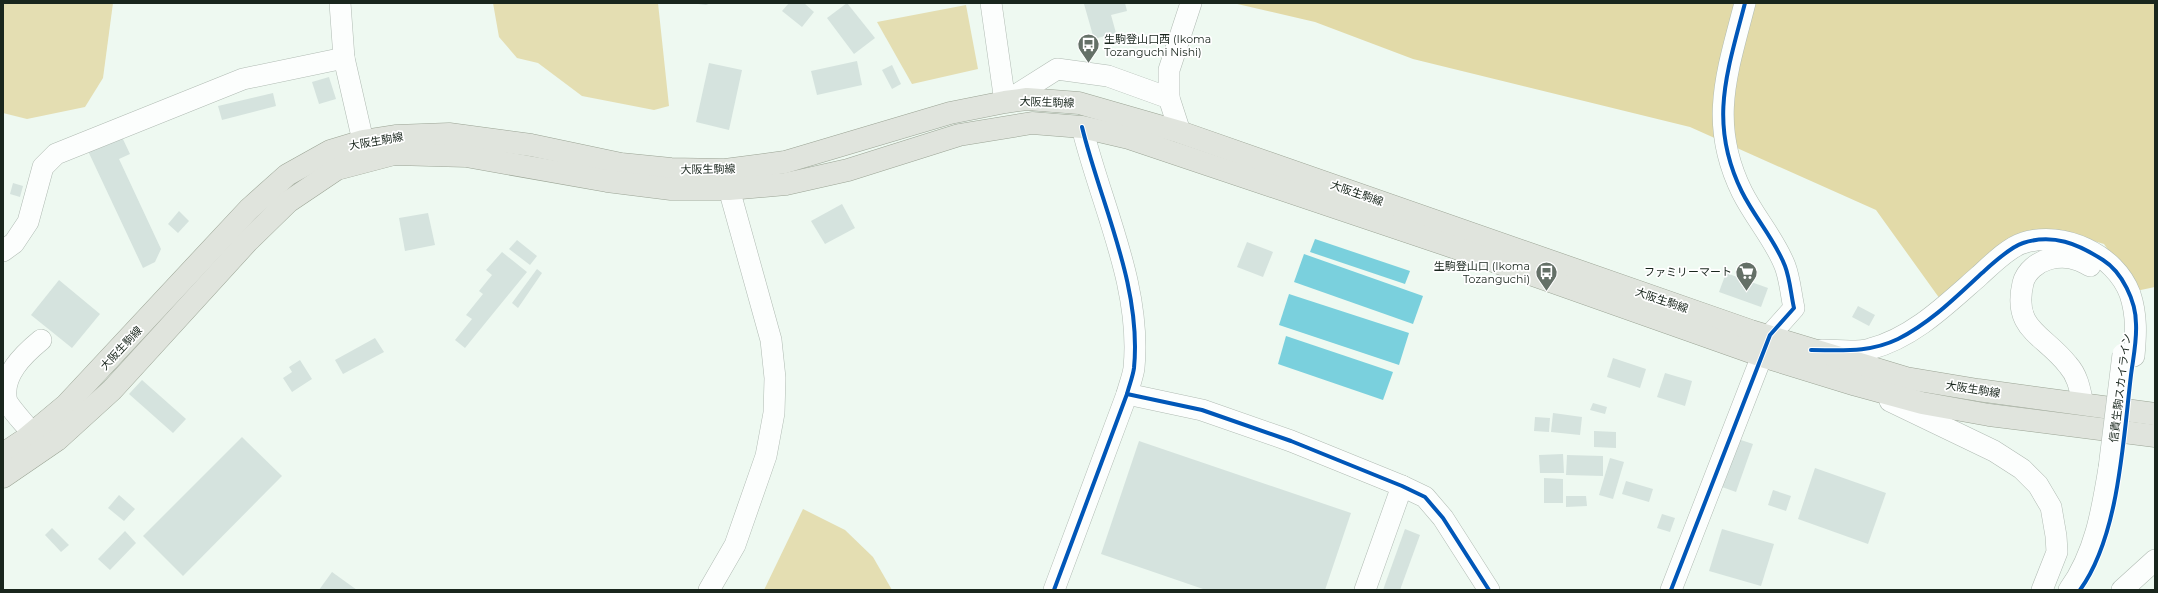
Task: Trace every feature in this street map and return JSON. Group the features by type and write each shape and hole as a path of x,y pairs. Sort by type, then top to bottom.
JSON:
{"main road":[{"name":"大阪生駒線","path":"3,454 32,433 66,405 249,209 287,175 330,151 363,141 395,136 449,134 531,145 621,164 671,169 725,170 786,162 950,113 1026,99 1079,103 1180,132 1468,231 1751,331 1770,335 1811,350 1906,378 2155,414"},
{"name":"大阪生駒線","path":"3,477 57,440 112,390 248,241 288,202 337,170 394,154 466,156 607,181 671,189 729,189 786,184 848,170 959,135 1032,123 1082,127 1129,138 1462,250 1762,356 1856,385 1922,403 1989,415 2155,436"}],"street":[{"path":"340,3 344,58 363,141"},
{"path":"991,3 1005,102 1057,69 1108,76 1169,98"},
{"path":"1180,132 1169,98 1169,70 1191,3"},
{"path":"1671,590 1770,335 1794,308 1786,267 1743,193 1728,161 1723,131 1722,108 1730,59 1745,3"},
{"path":"3,251 14,243 28,222 43,167 56,154 243,79 344,58"},
{"path":"1054,590 1134,369 1135,333 1130,291 1082,127"},
{"path":"709,590 735,545 766,456 774,413 775,378 771,340 729,189"},
{"name":"信貴生駒スカイライン","path":"1811,350 1869,350 1898,339 1932,317 1997,260 2022,243 2052,238 2083,247 2113,266 2130,293 2136,323 2128,355 2114,468 2110,525 2088,579 2080,590"},
{"name":"信貴生駒スカイライン","path":"2083,404 2077,380 2069,365 2029,326 2021,311 2020,296 2024,279 2034,266 2047,260 2065,256 2080,260 2095,268 2114,289 2123,312 2128,355"},
{"path":"32,433 6,400 4,388 5,377 14,363 41,340"},
{"path":"1856,385 1994,451 2022,469 2038,485 2051,507 2057,552 2042,590"},
{"path":"1126,394 1202,410 1291,441 1402,486 1425,497 1443,518 1489,590"},
{"name":"信貴生駒スカイライン","path":"2069,590 2086,561 2100,524 2114,468"},
{"path":"1365,590 1402,486"},
{"path":"2122,590 2155,560"}],"shaded area":[{"path":"3,3 113,3 103,78 85,107 27,119 3,113"},
{"path":"493,3 658,3 669,106 654,110 582,96 538,63 517,58 499,37"},
{"path":"1233,3 2155,3 2155,287 2136,291 2104,244 2057,230 2014,235 1940,299 1876,210 1690,127 1413,59 1315,22"},
{"path":"966,5 978,69 912,84 877,22"},
{"path":"803,509 845,530 873,557 892,590 764,590"}],"water":[{"path":"1315,239 1410,271 1405,284 1310,252"},
{"path":"1304,254 1423,296 1413,324 1294,282"},
{"path":"1289,294 1409,333 1399,365 1279,325"},
{"path":"1286,336 1393,372 1383,400 1278,364"}],"building":[{"path":"690,3 711,3 706,5"},
{"path":"789,3 804,3 814,12 802,27 782,11"},
{"path":"847,3 875,38 854,54 827,18"},
{"path":"1125,3 1127,11 1111,15 1116,33 1094,39 1084,4"},
{"path":"857,61 862,85 817,95 811,71"},
{"path":"709,63 742,70 729,130 696,122"},
{"path":"892,65 901,84 892,89 882,70"},
{"path":"329,77 336,99 319,104 312,82"},
{"path":"273,93 276,106 222,120 218,106"},
{"path":"121,135 130,154 119,159 161,249 155,262 143,268 88,151"},
{"path":"13,183 23,186 20,197 10,194"},
{"path":"842,204 855,228 825,244 811,221"},
{"path":"179,211 189,221 178,233 168,224"},
{"path":"428,213 435,245 405,251 399,218"},
{"path":"517,240 537,256 530,265 509,249"},
{"path":"1247,242 1273,252 1263,277 1237,267"},
{"path":"502,252 527,272 465,348 455,340 472,319 466,315 483,294 479,291 492,275 486,270"},
{"path":"537,269 542,273 518,308 512,303"},
{"path":"1726,273 1768,288 1761,307 1719,292"},
{"path":"59,280 100,314 72,348 31,315"},
{"path":"1858,306 1875,315 1869,326 1852,317"},
{"path":"375,338 384,352 343,374 335,360"},
{"path":"1613,358 1646,369 1640,388 1607,377"},
{"path":"300,360 312,379 292,392 283,378 292,372 289,367"},
{"path":"1665,373 1692,381 1685,406 1657,397"},
{"path":"142,380 186,419 173,433 129,394"},
{"path":"1593,403 1607,407 1605,414 1590,410"},
{"path":"1553,413 1582,417 1580,435 1551,432"},
{"path":"1535,417 1550,418 1549,432 1534,431"},
{"path":"1594,431 1616,432 1616,448 1594,447"},
{"path":"242,437 282,476 183,576 143,536"},
{"path":"1738,439 1753,444 1736,492 1722,487"},
{"path":"1139,441 1351,513 1325,590 1206,590 1101,554"},
{"path":"1563,454 1564,473 1540,473 1539,455"},
{"path":"1567,455 1603,456 1603,476 1566,475"},
{"path":"1610,458 1624,462 1613,499 1599,495"},
{"path":"1815,468 1886,493 1868,544 1798,519"},
{"path":"1544,478 1563,479 1563,503 1544,503"},
{"path":"1626,481 1653,489 1649,502 1622,494"},
{"path":"1773,490 1791,496 1786,511 1768,505"},
{"path":"119,495 135,509 124,521 108,508"},
{"path":"1566,496 1586,496 1587,506 1566,507"},
{"path":"1662,514 1675,518 1670,532 1657,528"},
{"path":"52,528 69,545 61,552 45,535"},
{"path":"1405,529 1420,535 1400,590 1383,590"},
{"path":"1722,529 1774,544 1761,586 1709,571"},
{"path":"125,531 136,543 110,570 98,559"},
{"path":"332,572 357,590 319,590"}],"cycle path":[{"path":"1671,590 1770,335 1794,308 1787,271 1781,256 1742,192 1732,167 1726,143 1723,120 1727,75 1745,3"},
{"path":"1054,590 1127,394 1134,368 1135,337 1132,307 1126,276 1082,127"},
{"path":"1811,350 1866,349 1877,347 1910,333 1932,317 2001,256 2023,243 2045,239 2065,242 2084,249 2110,265 2122,279 2134,306 2136,330 2135,343 2122,458 2111,516 2103,543 2093,568 2080,590"},
{"path":"1127,394 1202,410 1291,441 1402,486 1425,497 1443,518 1489,590"}],"place":[{"name":"生駒登山口西 (Ikoma Tozanguchi Nishi)","path":"1089,64"},
{"name":"生駒登山口 (Ikoma Tozanguchi)","path":"1546,292"},
{"name":"ファミリーマート","path":"1747,292"}]}
